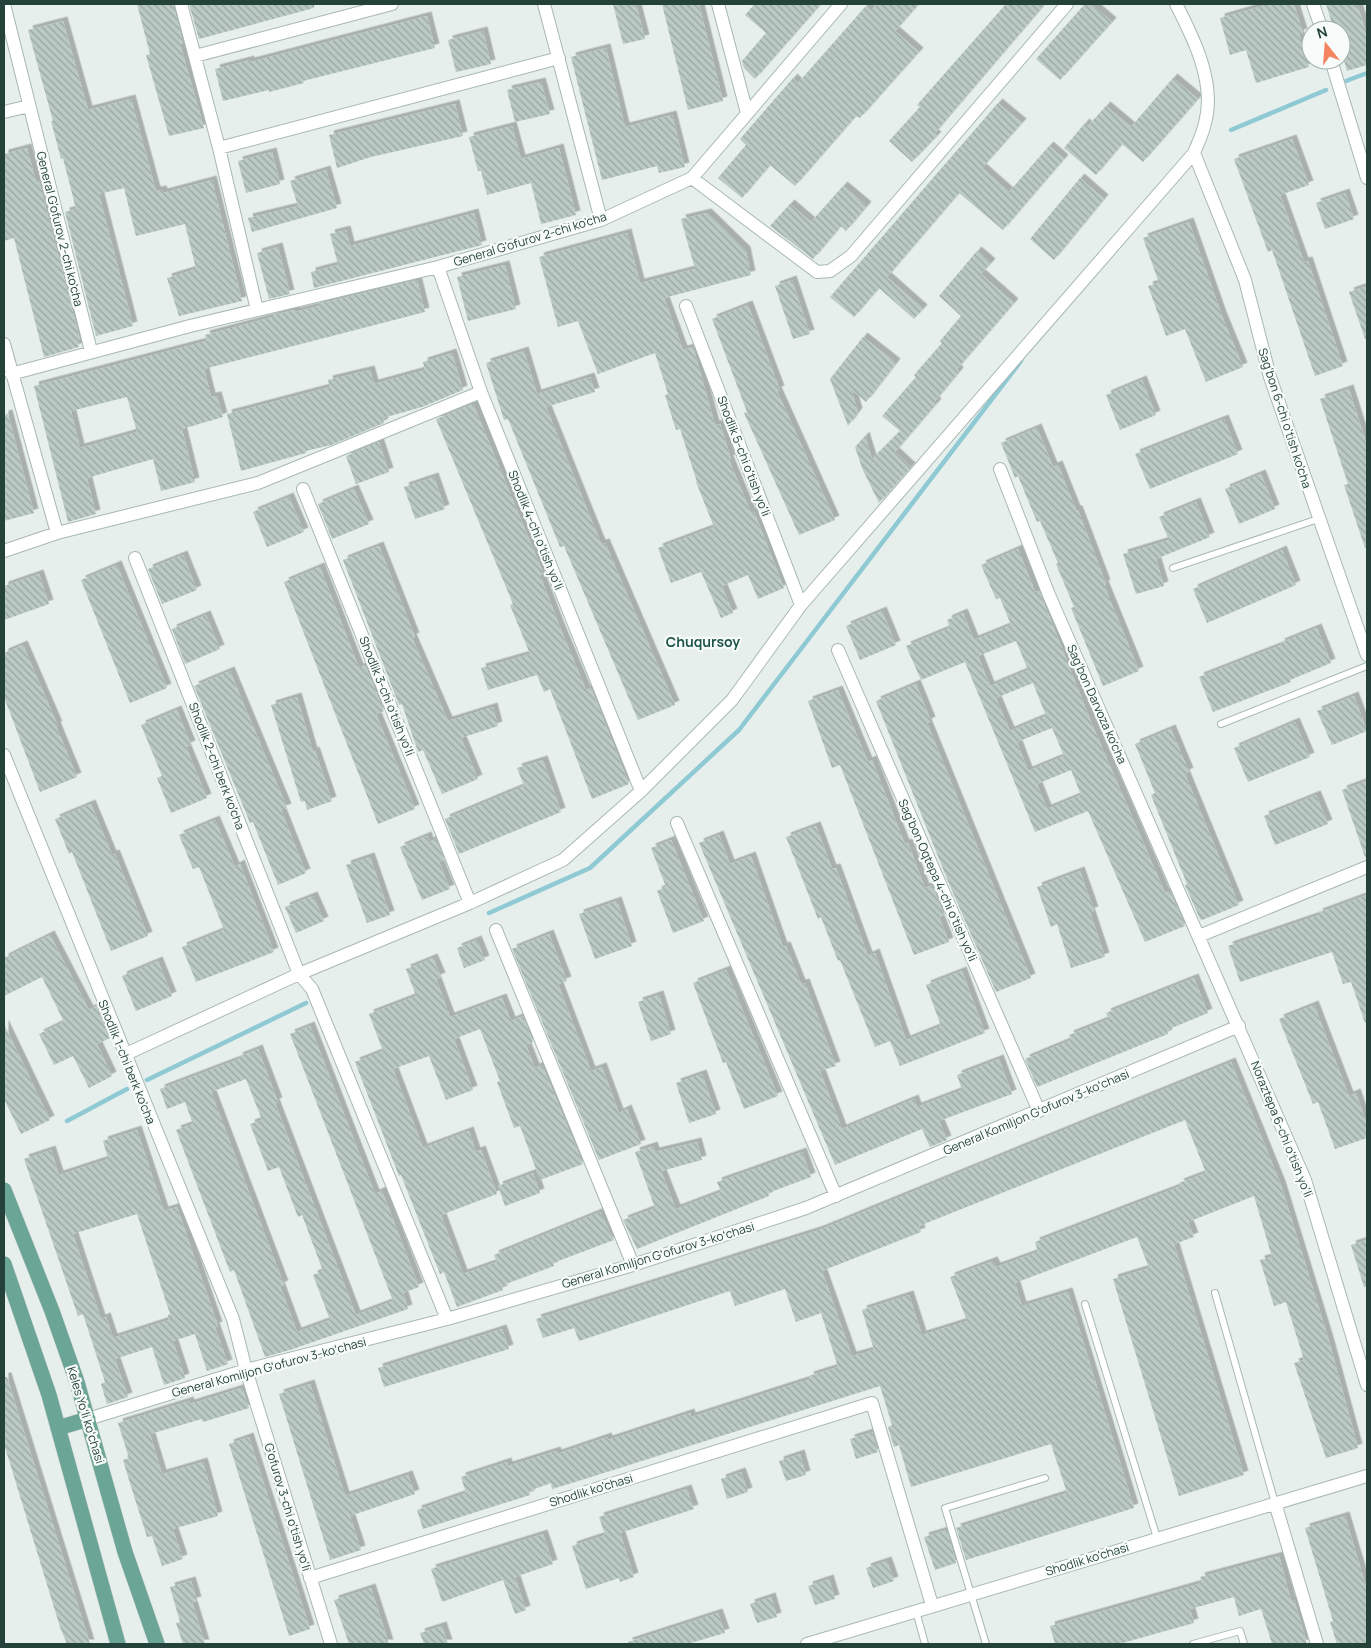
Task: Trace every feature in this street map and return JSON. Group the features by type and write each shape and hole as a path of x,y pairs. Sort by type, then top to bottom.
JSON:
{"main road":[{"name":"Keles Yoʻli koʻchasi","path":"4,1190 52,1310 88,1419 125,1552 157,1644"},
{"path":"4,1264 29,1332 58,1428 118,1644"},
{"name":"General Komiljon Gʻofurov 3-koʻchasi","path":"58,1428 88,1419"}],"street":[{"name":"General G'ofurov 2-chi ko'cha","path":"4,4 91,351"},
{"path":"182,4 219,148 257,310"},
{"path":"195,56 392,4"},
{"path":"544,4 602,220"},
{"path":"718,4 747,113"},
{"name":"General G'ofurov 2-chi ko'cha","path":"11,374 91,351 438,267 602,220 692,178 841,4"},
{"path":"692,178 817,272 830,271 851,256 1067,4"},
{"path":"124,1055 298,974 470,903 564,860 641,791 732,700 801,605 1194,153 1206,123 1207,81 1176,4"},
{"path":"1313,4 1319,20"},
{"path":"219,148 559,58"},
{"path":"1334,70 1367,178"},
{"path":"4,112 29,106"},
{"name":"Sag'bon 6-chi o'tish ko'cha","path":"1194,153 1244,280 1270,377 1367,655"},
{"name":"Shodlik 4-chi o'tish yo'li","path":"438,267 481,392 641,791"},
{"name":"Shodlik 5-chi o'tish yo'li","path":"686,306 801,605"},
{"path":"4,344 57,532"},
{"path":"4,551 57,532 258,483 481,392"},
{"name":"Sag'bon Darvoza ko'cha","path":"1000,468 1049,595 1199,936"},
{"name":"Shodlik 3-chi o'tish yo'li","path":"303,489 470,903"},
{"name":"Shodlik 2-chi berk ko'cha","path":"135,558 298,974 312,988 447,1319"},
{"name":"Sag'bon Oqtepa 4-chi o'tish yo'li","path":"838,650 1039,1111"},
{"name":"Shodlik 1-chi berk ko'cha","path":"4,755 124,1055 233,1319 246,1370"},
{"path":"677,823 836,1196"},
{"path":"1199,936 1367,867"},
{"path":"496,930 633,1265"},
{"name":"Noraztepa 6-chi o'tish yo'li","path":"1199,936 1305,1180 1367,1385"},
{"name":"General Komiljon Gʻofurov 3-koʻchasi","path":"88,1419 246,1370 447,1319 633,1265 806,1208 1239,1026"},
{"name":"G'ofurov 3-chi o'tish yo'li","path":"246,1370 331,1644"},
{"name":"Shodlik ko'chasi","path":"310,1578 872,1403 932,1606"},
{"name":"Shodlik ko'chasi","path":"807,1644 1367,1476"},
{"path":"1275,1503 1317,1644"}],"lane":[{"path":"1173,568 1318,519"},
{"path":"1222,724 1367,666"},
{"path":"1215,1293 1275,1503"},
{"path":"1085,1304 1157,1538"},
{"path":"986,1644 945,1508 1044,1478"},
{"path":"916,1611 925,1644"},
{"path":"1193,1644 1240,1631 1244,1644"}],"building":[{"path":"137,4 173,4 183,43 180,44 204,128 169,136 146,55 150,54"},
{"path":"189,4 314,4 314,8 199,39"},
{"path":"613,4 636,4 645,39 623,44"},
{"path":"662,4 699,4 723,101 688,110"},
{"path":"755,4 821,4 755,79 744,68 742,61 766,33 745,15"},
{"path":"877,4 919,4 895,31 919,52 860,118 856,116 795,186 770,165 742,198 718,178 746,145 740,139 793,78 798,83 866,6 871,11"},
{"path":"1006,4 1045,4 934,134 937,136 912,162 889,141 920,107 917,105"},
{"path":"1085,4 1091,4 1112,22 1060,80 1036,59"},
{"path":"1269,4 1294,4 1301,27 1301,34 1299,34 1301,41 1301,69 1256,83 1246,50 1230,55 1220,18"},
{"path":"1326,4 1357,4 1367,35 1367,65 1351,70 1351,20 1331,20"},
{"path":"427,16 435,48 303,81 304,83 269,92 269,90 223,101 215,69 250,60 250,62"},
{"path":"63,21 88,110 131,99 156,191 162,190 163,193 212,180 242,301 179,316 167,278 196,269 185,224 136,236 124,188 99,194 133,326 96,336 65,212 76,209 63,158 61,159 51,121 53,121 28,30"},
{"path":"483,31 491,64 456,72 448,40"},
{"path":"606,48 625,127 672,115 685,167 659,173 657,166 602,180 571,57"},
{"path":"1173,78 1198,99 1143,162 1122,144 1096,175 1064,148 1085,123 1088,126 1106,106 1131,127"},
{"path":"541,82 550,114 515,122 507,90"},
{"path":"998,103 1022,123 982,168 1009,192 1049,146 1064,159 1003,230 959,193 887,277 923,309 914,319 879,288 854,317 830,297"},
{"path":"455,104 463,136 371,157 337,168 329,135"},
{"path":"512,126 521,159 559,148 576,215 541,224 531,183 487,195 469,137"},
{"path":"1292,139 1309,185 1280,195 1304,262 1308,261 1343,366 1315,376 1272,250 1268,252 1234,159"},
{"path":"27,148 36,182 39,181 80,340 77,340 79,347 44,357 14,238 4,241 4,154"},
{"path":"272,152 280,184 246,193 238,161"},
{"path":"326,170 337,208 252,232 248,218 298,206 290,181"},
{"path":"1080,178 1104,199 1054,260 1030,239"},
{"path":"843,186 867,206 846,231 841,226 813,259 770,226 790,204 811,222"},
{"path":"1345,193 1354,219 1325,229 1316,203"},
{"path":"474,213 482,245 314,288 311,272 338,265 330,234 346,230 350,246"},
{"path":"707,213 746,251 751,275 664,298 683,350 693,347 715,425 720,424 731,459 729,460 751,513 754,512 784,588 758,599 748,575 722,586 733,613 721,618 701,572 671,583 658,548 714,527 696,482 680,429 676,430 665,395 668,394 655,353 598,374 578,321 558,327 539,257 627,233 640,283 695,269 681,219"},
{"path":"1189,222 1222,316 1243,367 1206,382 1185,329 1166,336 1148,286 1159,283 1143,238"},
{"path":"278,247 290,294 269,299 257,253"},
{"path":"977,251 991,263 981,274 1014,303 957,369 959,372 935,401 937,403 895,452 911,467 879,503 862,468 855,447 865,436 872,459 900,431 882,416 916,377 914,375 942,343 940,341 961,316 939,296"},
{"path":"505,265 516,309 468,321 457,277"},
{"path":"417,280 425,312 204,369 211,397 217,396 223,417 182,429 195,482 161,491 153,459 87,478 96,514 68,522 34,386 207,341 205,335 273,317 273,315 319,306 318,304","holes":["127,397 137,432 80,448 71,411"]},
{"path":"792,280 810,334 793,339 775,286"},
{"path":"1367,286 1367,339 1365,339 1349,292"},
{"path":"748,305 780,390 777,391 835,520 799,535 744,413 747,412 712,319"},
{"path":"863,337 896,363 866,402 851,389 858,412 848,426 830,379"},
{"path":"524,351 537,394 590,377 595,392 546,407 601,544 605,543 675,705 638,720 564,546 560,547 508,419 504,420 486,363"},
{"path":"452,353 463,390 422,407 383,418 384,423 331,445 241,471 227,414 330,387 328,380 370,370 374,384 425,370 423,362"},
{"path":"1142,380 1156,415 1120,430 1106,395"},
{"path":"1349,389 1367,446 1367,547 1365,548 1344,485 1348,484 1320,399"},
{"path":"473,404 543,573 540,575 559,625 586,690 591,688 629,784 592,799 550,689 544,692 537,675 488,690 481,668 530,654 510,605 513,604 436,419"},
{"path":"8,414 34,513 4,521 4,415"},
{"path":"1224,419 1238,454 1150,489 1135,454"},
{"path":"1037,428 1053,467 1058,465 1076,510 1078,510 1106,584 1104,585 1139,671 1103,686 1071,608 1074,607 1056,564 1058,563 1040,521 1037,522 1018,476 1015,478 1001,443"},
{"path":"379,442 389,472 356,484 346,456"},
{"path":"1261,474 1275,509 1239,524 1225,489"},
{"path":"434,477 445,509 415,519 404,487"},
{"path":"354,489 369,524 332,539 318,504"},
{"path":"289,497 304,532 267,547 253,512"},
{"path":"1196,502 1210,537 1156,559 1164,586 1136,594 1123,554 1169,540 1159,517"},
{"path":"379,546 415,637 412,638 448,721 493,707 498,726 461,738 478,779 442,794 423,750 418,752 402,704 399,705 343,560"},
{"path":"1018,549 1035,592 1039,591 1091,722 1165,893 1170,891 1185,926 1145,942 1088,811 1035,832 965,662 921,680 906,646 950,628 947,620 963,613 974,640 1011,625 1000,598 996,599 981,565","holes":["1016,641 1028,670 990,686 978,656","1033,683 1046,716 1010,731 996,698","1052,728 1064,756 1028,771 1017,742","1071,770 1081,795 1047,809 1037,784"]},
{"path":"1282,550 1296,585 1207,623 1193,589"},
{"path":"183,555 197,590 162,604 148,569"},
{"path":"117,565 167,688 130,703 81,580"},
{"path":"320,567 359,668 365,665 384,711 376,714 415,809 378,824 284,582"},
{"path":"39,574 49,604 4,620 4,586"},
{"path":"882,611 896,645 860,660 846,626"},
{"path":"206,615 220,649 185,664 172,629"},
{"path":"1317,628 1331,663 1290,680 1291,682 1213,712 1199,677 1281,645 1280,643"},
{"path":"23,645 58,726 56,726 77,777 40,792 4,697 4,653"},
{"path":"230,671 287,808 281,810 306,873 278,885 253,822 250,823 194,686"},
{"path":"916,684 931,721 927,723 1031,978 996,992 947,879 876,701"},
{"path":"838,690 868,762 872,760 905,844 908,843 925,888 932,885 944,915 939,917 949,942 914,955 840,765 832,768 808,701"},
{"path":"1354,696 1367,731 1332,745 1317,711"},
{"path":"297,697 313,752 315,751 332,801 307,810 305,801 301,802 271,705"},
{"path":"177,710 191,745 186,747 207,798 171,813 157,778 162,776 141,725"},
{"path":"1295,722 1310,757 1248,782 1234,748"},
{"path":"1171,729 1189,772 1185,774 1239,905 1202,920 1185,885 1187,884 1151,795 1155,793 1135,744"},
{"path":"543,760 561,812 459,854 445,819 524,786 517,768"},
{"path":"1367,781 1367,857 1365,857 1342,790"},
{"path":"1316,795 1328,824 1275,845 1264,816"},
{"path":"91,804 112,855 115,854 148,936 111,951 72,852 69,854 55,819"},
{"path":"215,820 235,867 240,864 274,952 196,982 182,947 224,930 199,867 193,869 179,835"},
{"path":"816,826 832,869 836,868 868,956 875,953 906,1040 941,1026 926,985 962,971 985,1033 900,1066 890,1041 875,1047 821,917 818,919 786,837"},
{"path":"719,835 730,864 751,856 783,947 786,946 801,984 805,983 836,1066 820,1071 842,1129 914,1099 917,1107 962,1090 957,1075 999,1059 1012,1094 939,1121 947,1140 930,1147 922,1129 835,1165 699,843"},
{"path":"427,836 429,842 436,839 444,860 439,862 450,889 422,900 400,847"},
{"path":"671,840 704,921 673,933 657,891 666,887 651,848"},
{"path":"370,857 390,915 367,923 346,865"},
{"path":"1080,871 1094,911 1090,912 1105,957 1071,968 1057,924 1051,927 1037,887"},
{"path":"1367,895 1367,1023 1365,1023 1351,982 1343,984 1332,952 1240,982 1228,946 1319,915 1318,913"},
{"path":"313,896 324,921 296,933 285,907"},
{"path":"617,901 632,946 595,959 579,914"},
{"path":"549,934 567,981 558,984 591,1071 602,1067 619,1113 627,1109 641,1144 599,1160 512,949"},
{"path":"50,935 89,1010 96,1006 110,1038 97,1044 112,1076 89,1088 73,1056 54,1065 39,1034 64,1022 42,977 4,996 4,958"},
{"path":"477,940 485,960 464,968 457,948"},
{"path":"433,958 441,977 436,979 450,1017 502,998 511,1021 523,1016 533,1042 526,1045 535,1068 542,1065 583,1164 540,1180 520,1126 514,1128 497,1082 500,1081 480,1029 454,1039 473,1090 446,1100 429,1056 393,1069 423,1148 469,1131 476,1152 481,1150 497,1194 441,1215 463,1274 497,1262 494,1255 600,1212 614,1240 553,1263 554,1266 501,1286 503,1290 457,1307 444,1272 440,1274 401,1175 399,1176 355,1062 383,1051 369,1014 416,996 406,969"},
{"path":"158,961 172,996 136,1011 122,976"},
{"path":"726,970 778,1096 744,1109 726,1062 723,1063 693,983"},
{"path":"1194,978 1208,1013 1167,1030 1168,1034 1037,1087 1025,1059 1071,1040 1069,1035 1109,1019 1106,1013"},
{"path":"659,995 671,1034 651,1041 638,1002"},
{"path":"1314,1005 1349,1096 1356,1093 1367,1125 1367,1138 1335,1149 1318,1102 1313,1104 1279,1019"},
{"path":"4,1024 50,1120 21,1134 4,1099"},
{"path":"310,1026 375,1194 382,1191 419,1287 403,1293 408,1309 265,1357 234,1270 230,1272 176,1130 193,1124 185,1102 167,1109 160,1089 239,1059 238,1057 258,1049 278,1102 275,1103 356,1315 393,1301 290,1034","holes":["246,1079 262,1120 250,1124 268,1171 279,1167 298,1217 302,1215 323,1271 313,1275 330,1320 297,1332 280,1286 284,1285 211,1092"]},
{"path":"1231,1062 1281,1185 1329,1341 1358,1448 1326,1458 1294,1363 1304,1360 1286,1302 1274,1306 1260,1260 1272,1257 1254,1196 1188,1222 1194,1237 1174,1244 1244,1475 1179,1496 1113,1279 1149,1268 1137,1237 1015,1283 1022,1306 1068,1292 1134,1508 966,1560 956,1528 1067,1493 1051,1444 911,1487 899,1445 894,1447 888,1427 892,1425 880,1386 552,1489 551,1483 529,1491 530,1495 423,1529 417,1510 466,1493 461,1477 507,1462 508,1466 556,1451 557,1454 607,1437 608,1440 690,1413 691,1417 810,1379 809,1376 838,1367 821,1313 796,1322 785,1289 735,1306 730,1291 579,1341 574,1328 543,1338 536,1319 819,1230","holes":["1185,1120 1206,1173 1179,1183 1181,1186 1035,1242 1038,1252 996,1267 993,1261 950,1277 967,1321 922,1335 909,1295 862,1310 874,1350 852,1356 822,1271 921,1232 919,1226"]},
{"path":"702,1074 716,1114 689,1123 676,1083"},
{"path":"137,1130 164,1211 177,1207 218,1326 215,1327 228,1364 207,1371 195,1334 173,1341 185,1378 164,1385 152,1347 115,1359 128,1397 107,1404 101,1384 105,1382 83,1314 78,1316 24,1159 51,1150 59,1175 108,1159 103,1141","holes":["137,1214 170,1314 168,1315 169,1320 113,1338 106,1317 101,1319 73,1234"]},
{"path":"697,1142 702,1160 661,1171 676,1209 721,1192 717,1182 802,1152 811,1177 768,1193 769,1196 637,1249 623,1220 655,1208 635,1152 653,1146 655,1152"},
{"path":"533,1173 540,1193 505,1206 498,1186"},
{"path":"1367,1240 1367,1287 1364,1287 1351,1245"},
{"path":"502,1329 509,1349 384,1387 378,1368"},
{"path":"4,1377 7,1377 90,1644 67,1644 60,1627 4,1444"},
{"path":"310,1384 345,1496 408,1475 415,1494 350,1516 361,1550 330,1560 279,1394"},
{"path":"242,1388 249,1408 203,1422 202,1419 150,1434 162,1474 203,1462 218,1516 173,1529 183,1559 162,1566 152,1536 147,1537 129,1480 123,1460 129,1458 118,1423 189,1401 190,1404"},
{"path":"872,1432 878,1452 856,1459 850,1439"},
{"path":"249,1437 310,1629 289,1636 229,1444"},
{"path":"800,1454 806,1475 786,1481 779,1461"},
{"path":"741,1472 748,1492 727,1499 721,1479"},
{"path":"687,1489 694,1509 620,1533 634,1577 620,1582 619,1578 586,1589 572,1546 605,1535 599,1517"},
{"path":"1345,1516 1367,1590 1367,1644 1337,1644 1330,1622 1333,1621 1305,1528"},
{"path":"947,1530 956,1563 935,1570 924,1537"},
{"path":"543,1534 553,1564 515,1577 526,1610 515,1614 503,1580 442,1602 431,1569"},
{"path":"1279,1556 1291,1601 1294,1600 1307,1644 1272,1644 1261,1609 1239,1616 1234,1597 1190,1609 1194,1623 1119,1644 1055,1644 1050,1626 1202,1583 1200,1577"},
{"path":"887,1561 894,1581 873,1588 866,1568"},
{"path":"829,1579 835,1599 815,1605 808,1586"},
{"path":"191,1581 197,1601 192,1602 205,1644 183,1644 176,1623 180,1622 170,1587"},
{"path":"371,1588 389,1644 349,1644 334,1600"},
{"path":"771,1597 777,1617 757,1623 750,1604"},
{"path":"718,1613 725,1633 687,1644 628,1644 628,1642"},
{"path":"442,1626 448,1644 424,1644 420,1633"}],"waterway":[{"path":"1346,81 1367,73"},
{"path":"1231,130 1326,90"},
{"path":"489,913 590,868 739,730 1021,361"},
{"path":"147,1080 306,1003"},
{"path":"67,1121 127,1089"}],"district":[{"name":"Chuqursoy","path":"703,641"}]}
